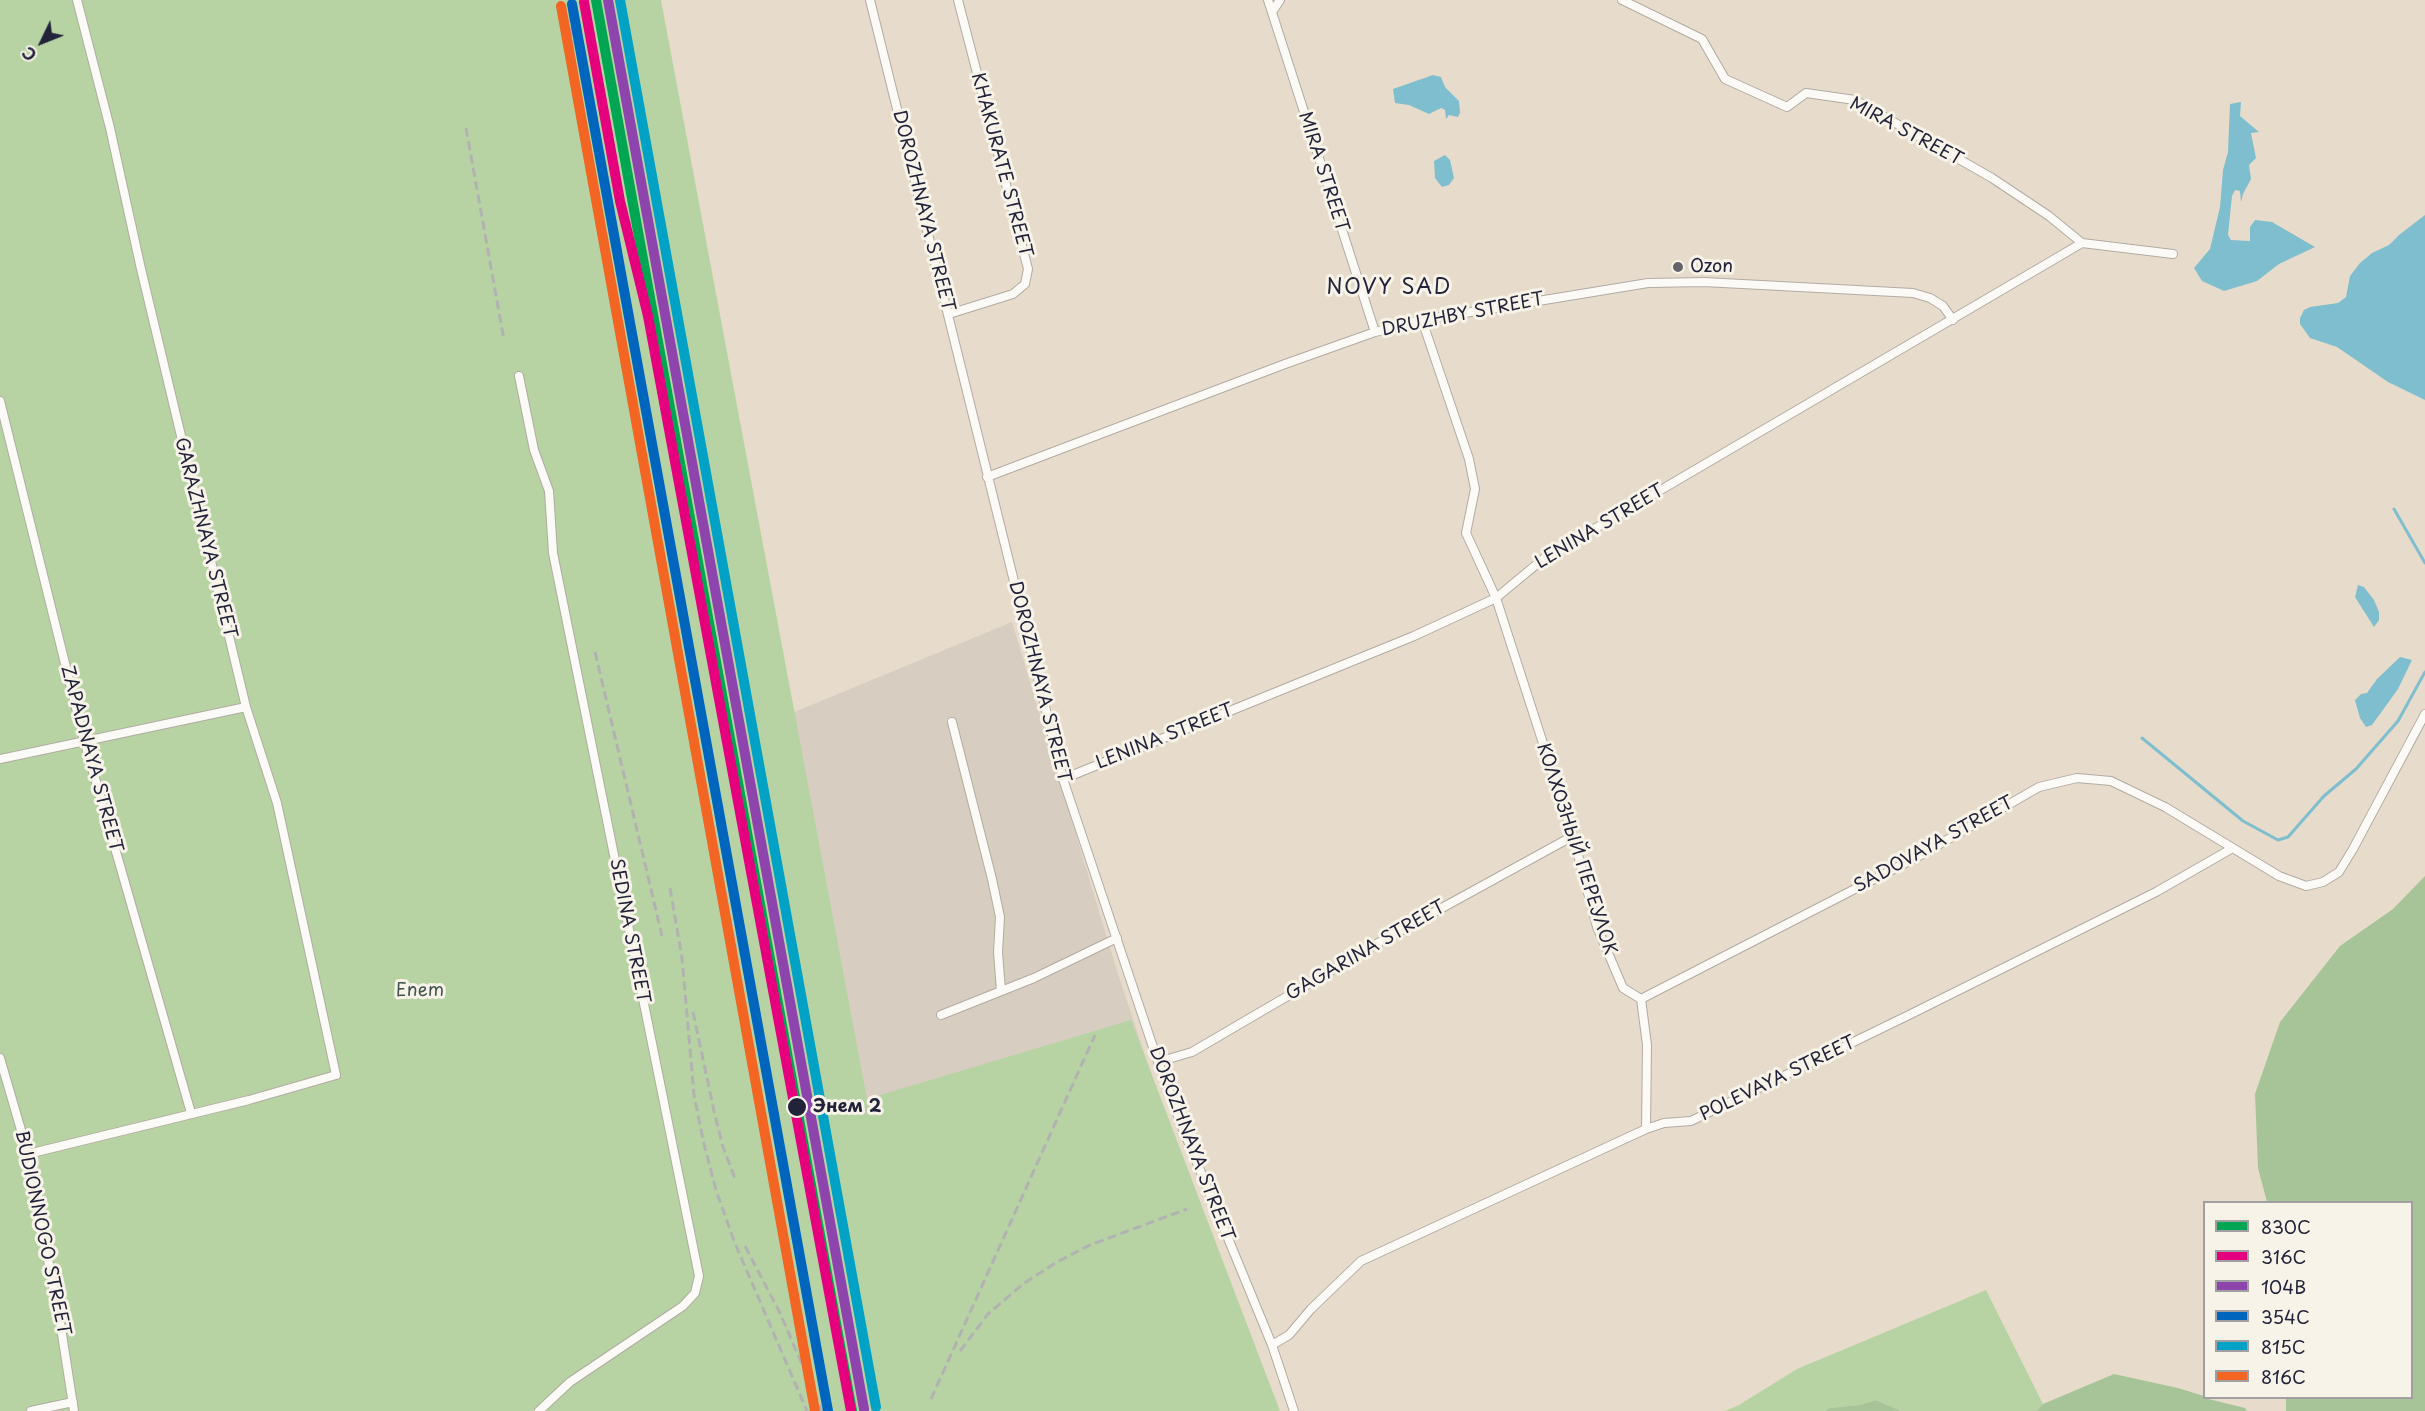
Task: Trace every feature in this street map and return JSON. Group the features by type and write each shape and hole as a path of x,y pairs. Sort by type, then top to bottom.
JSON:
{"street":[{"name":"GARAZHNAYA STREET","path":"77,0 110,128 141,269 246,707 277,803 336,1075 249,1100 191,1113"},
{"name":"DOROZHNAYA STREET","path":"870,0 1063,779 1158,1062 1181,1124 1272,1345 1294,1411"},
{"name":"KHAKURATE STREET","path":"949,314 1013,294 1025,284 1029,269 958,0"},
{"name":"MIRA STREET","path":"1268,0 1375,332"},
{"path":"1272,12 1280,0"},
{"name":"MIRA STREET","path":"1622,0 1702,39 1725,79 1787,107 1806,93 1854,100 1992,178 2049,216 2082,243"},
{"path":"2082,243 2173,254"},
{"name":"LENINA STREET","path":"1063,779 1414,636 1496,598 1543,559 2082,243"},
{"name":"DRUZHBY STREET","path":"987,477 1375,332 1422,320 1648,283 1704,282 1913,293 1930,298 1943,306 1953,320"},
{"path":"1422,320 1469,459 1475,489 1466,533 1496,598"},
{"name":"SEDINA STREET","path":"519,376 534,450 549,491 553,554 699,1276 695,1293 683,1306 570,1382 538,1411"},
{"name":"ZAPADNAYA STREET","path":"0,401 84,740 191,1113"},
{"name":"КОЛХОЗНЫЙ ПЕРЕУЛОК","path":"1496,598 1573,836 1597,927 1623,988 1641,999"},
{"path":"0,759 246,707"},
{"name":"SADOVAYA STREET","path":"1641,999 1919,856 2039,787 2077,778 2111,781 2165,807 2279,876 2306,886 2323,882 2339,872 2353,849 2425,714"},
{"path":"952,722 1000,917 1001,991"},
{"name":"GAGARINA STREET","path":"1158,1062 1192,1052 1380,942 1573,836"},
{"name":"POLEVAYA STREET","path":"1272,1345 1289,1335 1311,1309 1362,1261 1646,1129 1664,1123 1690,1121 2145,897 2232,849"},
{"path":"941,1015 1034,978 1117,938"},
{"path":"1641,999 1647,1044 1646,1129"},
{"name":"BUDIONNOGO STREET","path":"0,1058 28,1154 65,1348 73,1406"},
{"path":"28,1154 191,1113"},
{"path":"31,1411 73,1406"}],"shaded area":[{"path":"1012,622 1117,971 1237,1330 942,1411 758,727"}],"green space":[{"name":"Enem","path":"0,0 661,0 867,1099 1131,1020 1280,1411 0,1411"},
{"path":"2425,876 2425,1411 2286,1411 2286,1399 2413,1399 2413,1201 2267,1201 2258,1168 2255,1094 2280,1022 2340,946 2393,909"},
{"path":"1986,1290 2043,1404 2036,1411 1901,1411 1876,1400 1860,1405 1829,1408 1825,1411 1725,1411 1739,1405 1797,1369"},
{"path":"2114,1374 2178,1388 2203,1396 2203,1399 2245,1408 2247,1411 2036,1411 2043,1404"},
{"path":"1876,1400 1901,1411 1825,1411 1829,1408 1860,1405"}],"water":[{"path":"1433,75 1441,77 1445,87 1459,101 1458,117 1449,115 1446,119 1445,110 1441,108 1429,114 1409,105 1395,103 1393,89"},
{"path":"2241,102 2240,116 2259,132 2251,133 2256,158 2249,165 2251,179 2241,202 2240,191 2235,190 2232,196 2228,235 2231,240 2250,241 2250,227 2255,220 2272,222 2315,247 2279,264 2257,281 2224,291 2202,281 2194,268 2210,249 2220,207 2223,170 2228,152 2230,104"},
{"path":"1445,155 1450,160 1454,178 1449,185 1442,187 1435,178 1434,161"},
{"path":"2425,215 2425,400 2388,382 2337,347 2310,338 2300,324 2300,318 2304,310 2310,307 2338,303 2346,297 2350,276 2360,263 2372,253 2389,245"},
{"path":"2358,585 2364,587 2374,600 2379,612 2379,620 2374,627 2355,597"},
{"path":"2400,657 2412,660 2398,689 2372,725 2366,727 2360,718 2355,700 2361,694 2367,693 2377,679"}],"waterway":[{"path":"2394,509 2425,563"},
{"path":"2142,738 2243,821 2278,840 2288,837 2324,796 2356,769 2398,721 2425,672"}],"railway":[{"path":"569,0 575,81 587,152 736,951"},
{"path":"466,128 504,340"},
{"path":"595,652 662,936"},
{"path":"670,888 682,958 694,1095 716,1190 734,1241 807,1411"},
{"path":"693,1012 723,1147 736,1181"},
{"path":"931,1399 1095,1035"},
{"path":"960,1351 988,1314 1023,1284 1057,1262 1090,1245 1187,1209"},
{"path":"845,1231 873,1411"},
{"path":"745,1246 780,1313 822,1411"}],"transit line":[{"name":"830С","path":"596,0 852,1411"},
{"name":"104В","path":"608,0 864,1409"},
{"name":"815С","path":"620,0 876,1407"},
{"name":"316С","path":"584,2 620,201 648,316 851,1411"},
{"name":"354С","path":"572,4 828,1411"},
{"name":"816С","path":"561,6 815,1411"}],"place":[{"name":"Ozon","path":"1678,267"},
{"name":"Энем 2","path":"797,1107"}],"district":[{"name":"NOVY SAD","path":"1389,288"}]}
